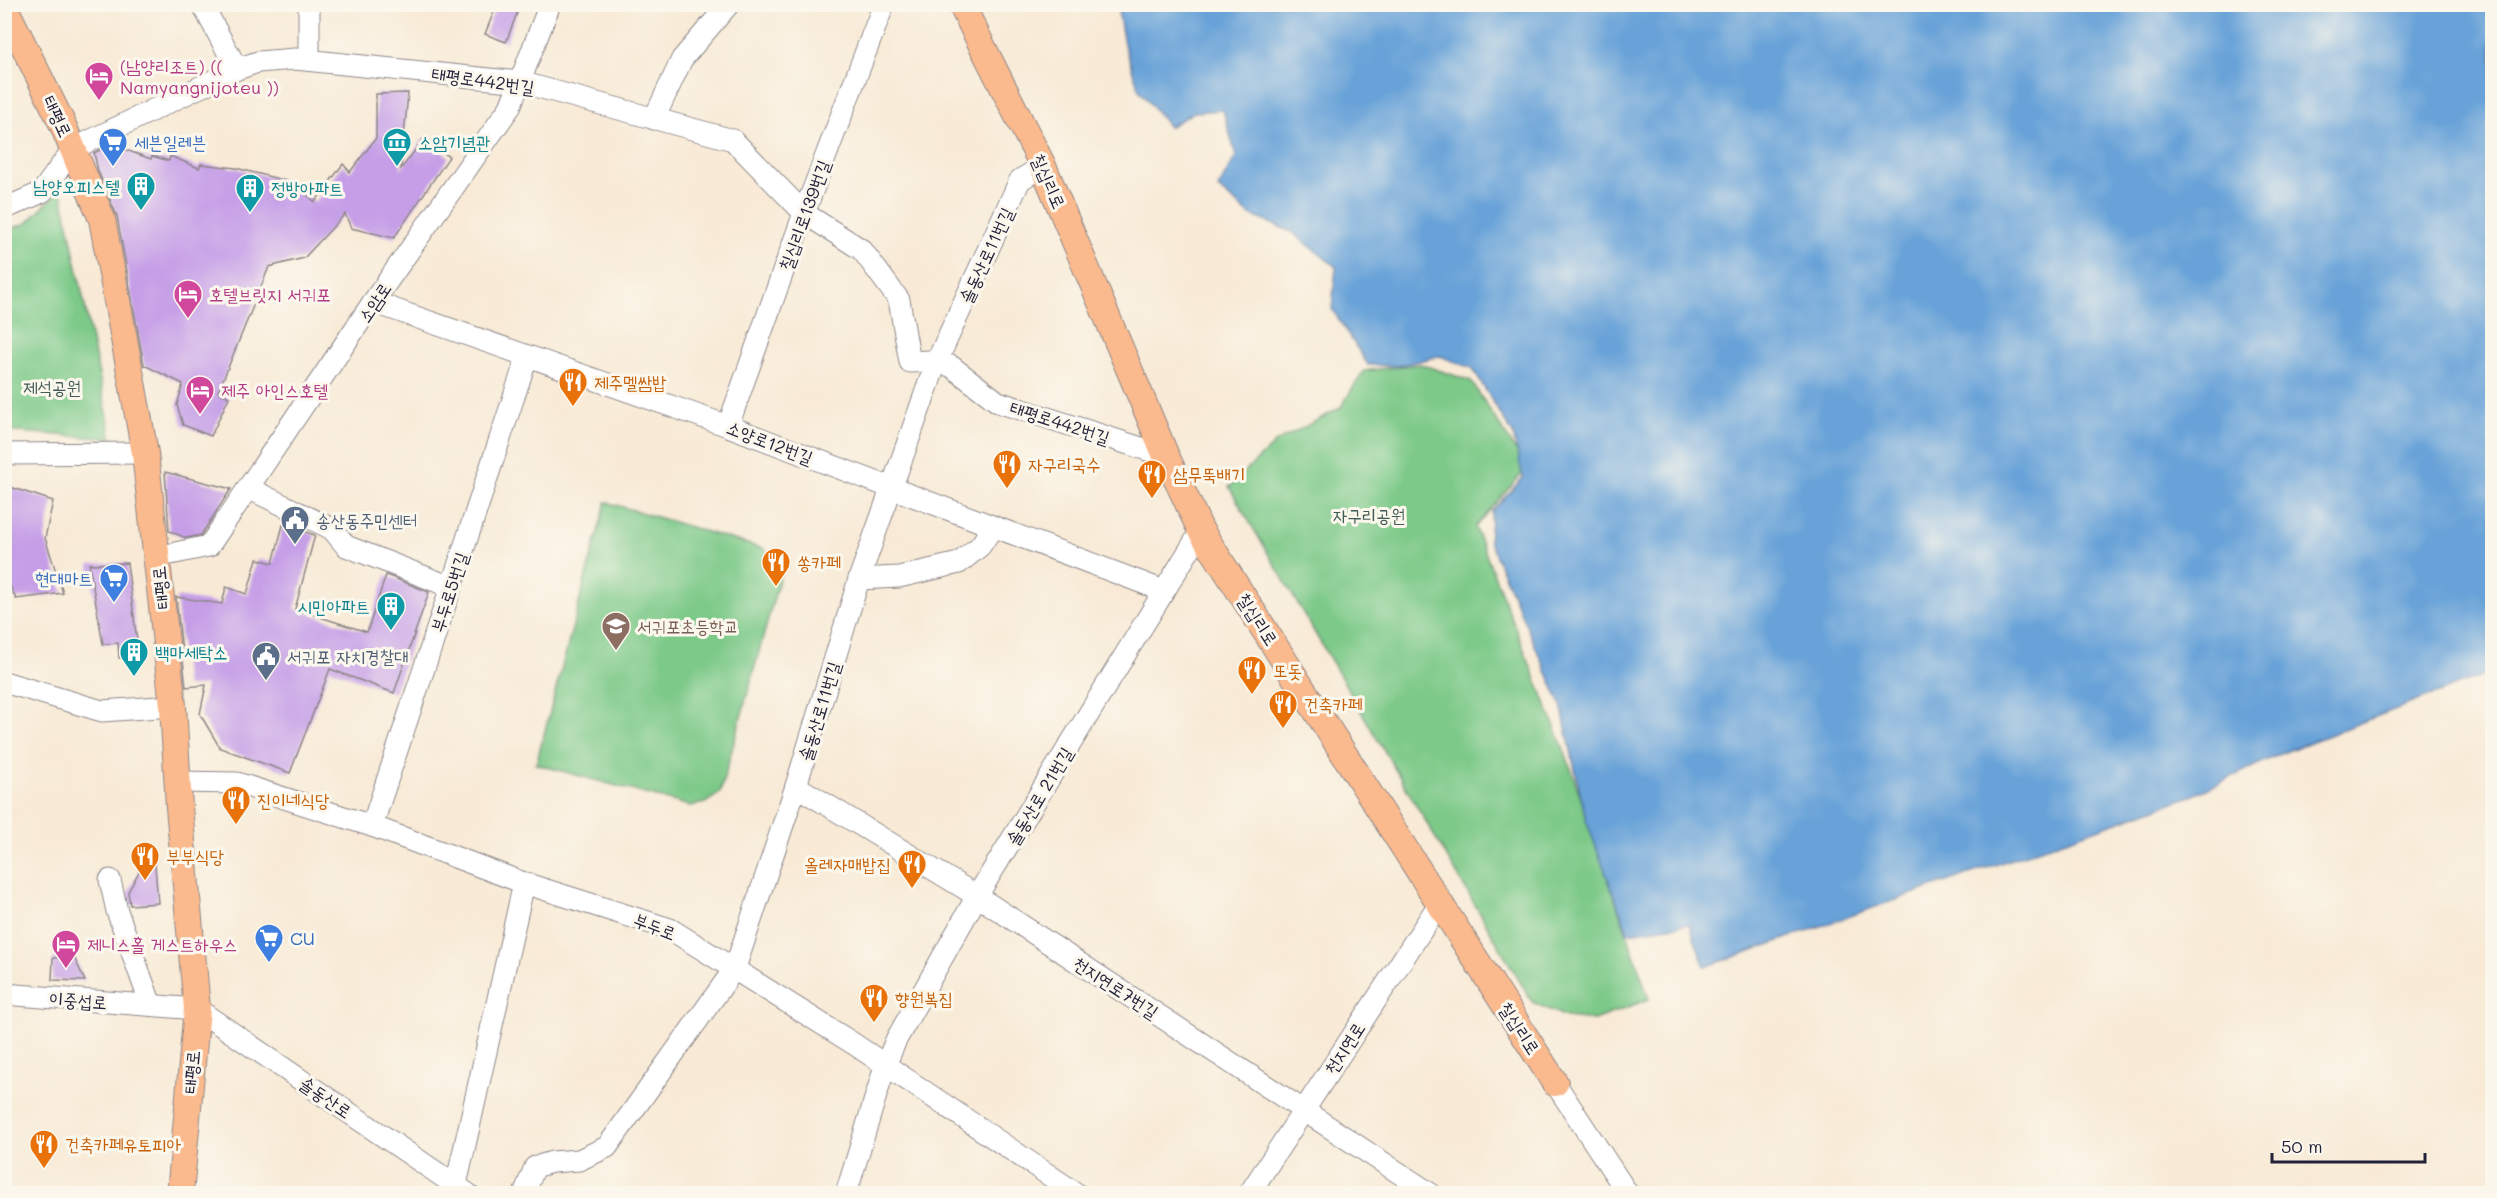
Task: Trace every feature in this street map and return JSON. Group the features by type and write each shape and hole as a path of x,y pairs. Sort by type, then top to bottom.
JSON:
{"main road":[{"name":"칠십리로","path":"961,4 1043,166 1166,456 1201,531 1555,1083"},
{"name":"태평로","path":"4,6 73,149 102,219 145,453 173,706 197,1009 180,1194"}],"street":[{"path":"202,4 237,69"},
{"path":"309,4 309,60"},
{"name":"소암로","path":"156,557 209,546 373,302 510,107 550,4"},
{"path":"654,118 682,59 729,4"},
{"name":"칠십리로139번길","path":"728,426 804,213 884,4"},
{"name":"태평로442번길","path":"73,149 237,69 258,62 295,59 520,82 733,140 804,213 862,250 899,300 910,362 951,366 998,402 1166,456"},
{"path":"4,209 42,192 73,149"},
{"name":"솔동산로11번길","path":"524,1194 535,1167 552,1162 579,1160 607,1148 735,968 796,786 859,579 936,363 1020,180 1043,166"},
{"name":"소양로12번길","path":"373,302 728,426 1156,588"},
{"name":"부두로5번길","path":"372,826 527,357"},
{"path":"4,454 145,453"},
{"path":"248,488 332,529 346,546 451,587"},
{"path":"859,579 899,577 959,563 980,546 993,527"},
{"name":"솔동산로 21번길","path":"846,1194 885,1066 896,1040 1156,588 1201,531"},
{"path":"4,682 102,711 173,706"},
{"name":"부두로","path":"178,782 237,783 372,826 524,883 670,929 735,968 1077,1194"},
{"name":"천지연로7번길","path":"796,786 977,896 1431,1194"},
{"path":"110,880 117,911 151,1005"},
{"name":"솔동산로","path":"197,1009 460,1191 524,883"},
{"name":"천지연로","path":"1249,1194 1439,904"},
{"name":"이중섭로","path":"4,994 197,1009"},
{"name":"칠십리로","path":"1555,1083 1628,1194"}],"green space":[{"name":"제석공원","path":"61,189 112,439 5,431 5,231 27,223"},
{"name":"자구리공원","path":"1420,364 1471,381 1527,468 1475,527 1567,757 1649,999 1594,1020 1566,1017 1532,1002 1229,487 1276,442 1340,408 1364,371"},
{"path":"606,502 764,549 776,563 780,576 720,793 705,803 690,806 536,764"}],"water":[{"path":"1117,5 2492,5 2492,672 2282,753 2194,795 1705,967 1689,924 1628,933 1586,820 1561,705 1489,541 1492,511 1523,478 1513,434 1472,368 1440,356 1398,366 1368,365 1332,309 1336,267 1292,232 1250,215 1218,188 1236,156 1223,110 1194,112 1169,127 1139,90 1124,44"}],"building":[{"path":"497,4 510,4 519,8 506,42 485,34"},
{"path":"408,93 401,169 425,137 449,157 394,238 351,228 345,214 304,258 269,267 218,392 229,397 211,436 183,425 177,405 183,384 144,365 117,216 98,171 94,153 120,140 123,149 151,159 152,156 169,161 170,156 199,168 201,164 236,168 294,183 315,202 343,164 350,172 376,138 376,94"},
{"path":"165,472 231,489 201,535 186,538 169,531"},
{"path":"4,485 53,501 45,538 63,593 16,599 4,572"},
{"path":"283,525 315,535 295,609 367,632 386,575 429,592 394,693 330,669 290,773 220,748 200,714 206,685 186,687 176,597 222,604 226,587 247,594 257,559 273,563"},
{"name":"현대마트","path":"127,563 139,657 119,658 118,643 103,644 89,564"},
{"name":"부부식당","path":"154,853 158,903 130,905 128,892 140,870"},
{"name":"제니스홀 게스트하우스","path":"74,957 85,981 52,980 53,958"}],"place":[{"name":"(남양리조트) (( Namyangnijoteu ))","path":"99,102"},
{"name":"세븐일레븐","path":"113,168"},
{"name":"소암기념관","path":"397,168"},
{"name":"남양오피스텔","path":"141,212"},
{"name":"정방아파트","path":"250,214"},
{"name":"호텔브릿지 서귀포","path":"188,320"},
{"name":"제주멜쌈밥","path":"573,408"},
{"name":"제주 아인스호텔","path":"200,416"},
{"name":"자구리국수","path":"1007,490"},
{"name":"삼무뚝배기","path":"1152,500"},
{"name":"송산동주민센터","path":"295,546"},
{"name":"쏭카페","path":"776,588"},
{"name":"현대마트","path":"114,604"},
{"name":"시민아파트","path":"391,632"},
{"name":"서귀포초등학교","path":"616,652"},
{"name":"백마세탁소","path":"134,678"},
{"name":"서귀포 자치경찰대","path":"266,682"},
{"name":"또돗","path":"1252,696"},
{"name":"건축카페","path":"1283,730"},
{"name":"진이네식당","path":"236,826"},
{"name":"부부식당","path":"145,882"},
{"name":"올레자매밥집","path":"912,890"},
{"name":"CU","path":"269,964"},
{"name":"제니스홀 게스트하우스","path":"66,970"},
{"name":"향원복집","path":"874,1024"},
{"name":"건축카페유토피아","path":"44,1170"}]}
